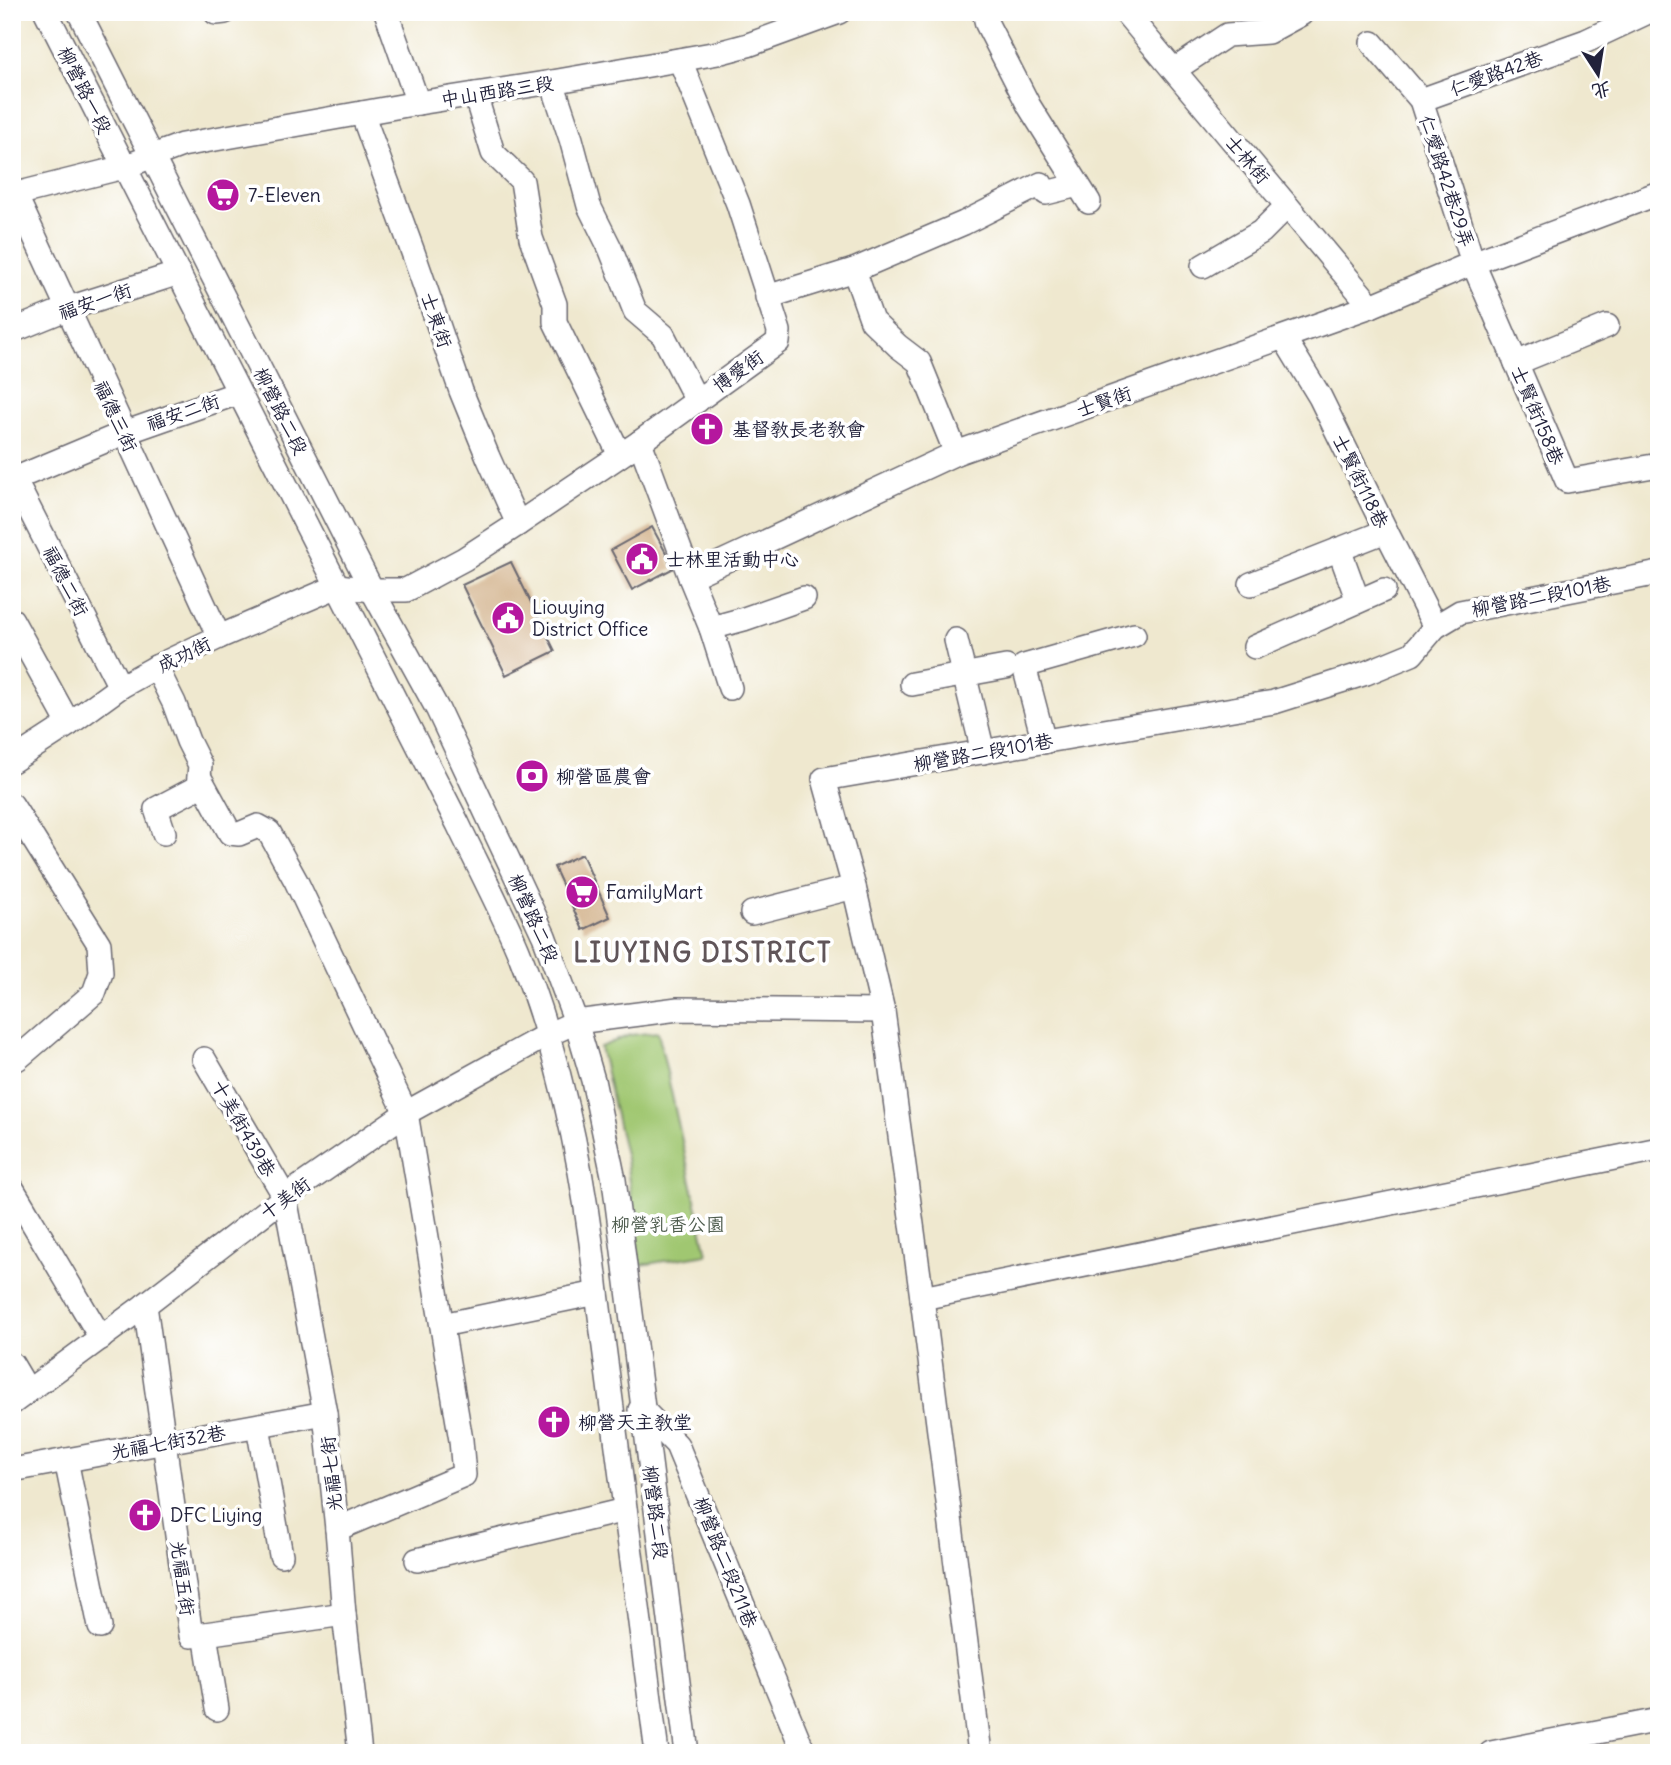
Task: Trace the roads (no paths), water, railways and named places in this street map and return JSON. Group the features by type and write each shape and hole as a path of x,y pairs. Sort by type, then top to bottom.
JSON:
{"street":[{"name":"柳營路一段","path":"46,12 124,167"},
{"name":"柳營路一段","path":"79,12 152,156"},
{"path":"386,12 418,103"},
{"name":"中山西路三段","path":"13,195 124,167 182,145 718,53 839,12"},
{"path":"767,297 854,270 964,223 1041,184 1046,193 1084,193 1029,106 987,24 984,12"},
{"name":"士林街","path":"1125,12 1371,306"},
{"name":"仁愛路42巷","path":"1421,100 1586,41 1648,12"},
{"path":"1174,70 1227,35 1268,32 1301,14"},
{"path":"1372,43 1421,100"},
{"name":"博愛街","path":"372,590 406,590 464,559 640,442 778,341 779,331 738,204 680,61"},
{"path":"552,82 571,138 589,206 610,248 635,311 663,335 696,401"},
{"path":"475,94 493,153 522,181 531,238 555,304 555,322 620,455"},
{"name":"仁愛路42巷29弄","path":"1421,100 1473,262"},
{"name":"士東街","path":"362,113 461,391 519,524"},
{"name":"柳營路二段","path":"152,156 372,590 438,710 544,936 576,1022 593,1080 614,1180 687,1753"},
{"name":"柳營路二段","path":"124,167 458,824 517,949 547,1035 562,1083 591,1231 657,1753"},
{"name":"士賢街","path":"690,576 956,453 1371,306 1473,262 1659,193"},
{"name":"福德三街","path":"13,195 219,637"},
{"path":"1203,266 1261,232 1287,206"},
{"name":"士賢街158巷","path":"1473,262 1567,481 1659,465"},
{"path":"854,270 872,321 919,362 956,453"},
{"name":"福安一街","path":"12,331 66,309 179,273"},
{"path":"1516,363 1607,326"},
{"name":"士賢街118巷","path":"1283,338 1320,397 1436,627"},
{"name":"福安二街","path":"13,478 124,433 238,393"},
{"path":"640,442 730,688"},
{"name":"福德二街","path":"13,478 120,687"},
{"path":"1251,584 1386,531"},
{"path":"1339,549 1358,601"},
{"name":"柳營路二段101巷","path":"980,1753 883,1011 854,887 824,779 1274,702 1366,673 1412,654 1436,627 1460,612 1659,573"},
{"name":"成功街","path":"12,761 120,687 219,637 338,586 372,590"},
{"path":"1255,647 1384,590"},
{"path":"710,628 804,598"},
{"path":"12,620 69,724"},
{"path":"1044,742 1024,666 1134,635"},
{"path":"956,640 983,752"},
{"path":"156,667 200,765 198,787 156,809 164,833"},
{"path":"912,684 1006,667"},
{"path":"200,778 230,833 239,834 258,826 269,832 296,881 406,1113 452,1383 464,1475 337,1529"},
{"path":"12,805 99,944 101,973 93,993 14,1058"},
{"path":"752,913 854,887"},
{"path":"576,1022 678,1009 883,1011"},
{"name":"十美街","path":"20,1397 285,1197 406,1113 547,1035 576,1022"},
{"name":"十美街439巷","path":"204,1059 285,1197"},
{"path":"922,1298 1659,1149"},
{"path":"12,1188 100,1338"},
{"name":"光福七街","path":"285,1197 325,1413 360,1753"},
{"path":"442,1325 597,1293"},
{"name":"光福五街","path":"145,1305 191,1636 205,1633 217,1709"},
{"path":"12,1364 20,1397"},
{"path":"613,1411 643,1410"},
{"name":"柳營路二段211巷","path":"643,1410 677,1445 804,1753"},
{"name":"光福七街32巷","path":"12,1470 325,1413"},
{"path":"258,1426 281,1555"},
{"path":"66,1460 100,1627"},
{"path":"417,1560 625,1510"},
{"path":"205,1633 344,1614"},
{"path":"1490,1753 1659,1720"}],"place":[{"name":"7-Eleven","path":"223,195"},
{"name":"基督教長老教會","path":"707,429"},
{"name":"士林里活動中心","path":"642,559"},
{"name":"Liouying District Office","path":"508,618"},
{"name":"柳營區農會","path":"532,776"},
{"name":"FamilyMart","path":"582,892"},
{"name":"柳營天主教堂","path":"554,1422"},
{"name":"DFC Liying","path":"145,1515"}],"district":[{"name":"LIUYING DISTRICT","path":"703,953"}],"park label":[{"name":"柳營乳香公園","path":"668,1224"}]}
